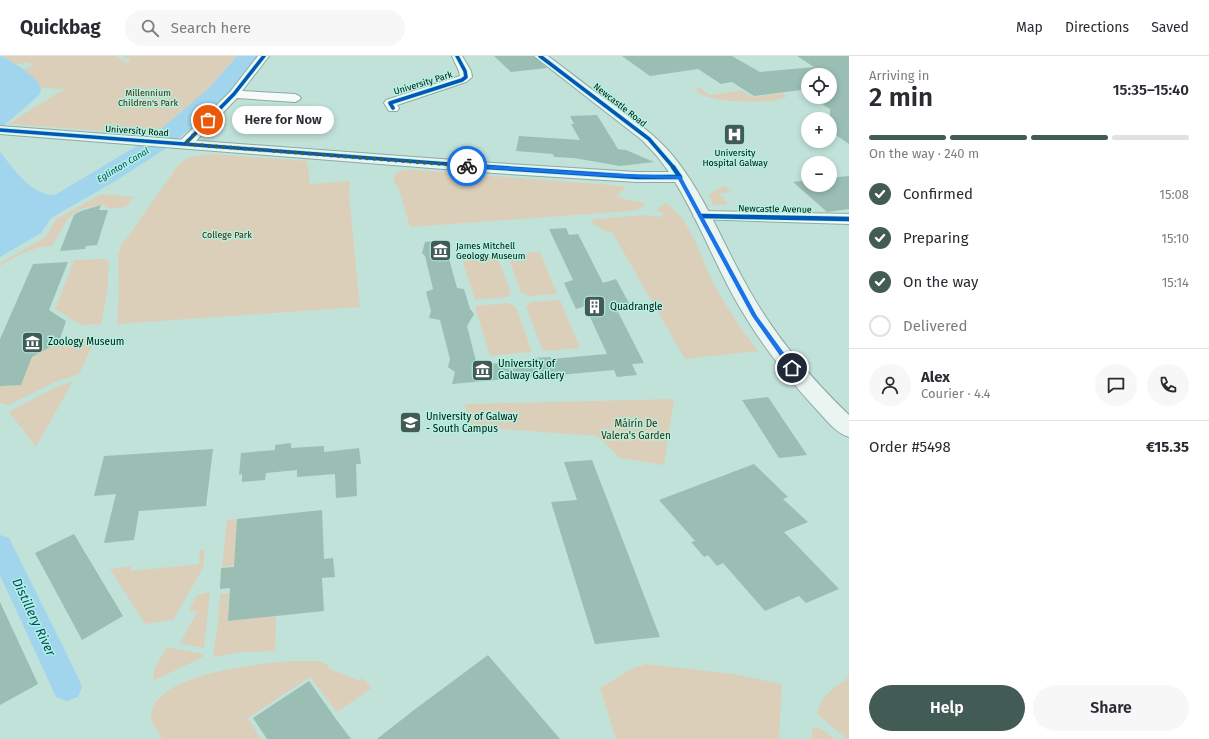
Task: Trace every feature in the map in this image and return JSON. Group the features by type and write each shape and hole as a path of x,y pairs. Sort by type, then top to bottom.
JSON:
{"main road":[{"name":"Newcastle Road","path":"540,56 649,139 669,161 680,177 740,291 773,343 807,386 849,429"},
{"name":"University Road","path":"3,130 517,169 642,177 680,177"}],"street":[{"path":"179,143 234,94 264,56"},
{"name":"University Park","path":"393,108 390,103 462,80 466,77 465,71 457,56"},
{"path":"234,94 295,98"},
{"name":"Newcastle Avenue","path":"701,216 849,219"}],"green space":[{"name":"Millennium Children's Park","path":"2,56 116,56 127,63 131,61 122,56 237,56 209,88 161,129 153,129 147,134 8,124 64,89 41,88 38,83 22,69 34,66 28,62 15,65"},
{"path":"695,87 700,88 710,95 741,90 752,97 782,93 788,96 772,101 730,101 717,99 699,93"},
{"name":"College Park","path":"214,154 307,161 310,184 350,181 349,194 360,307 117,324 119,288 118,255 121,246 179,164 190,157"},
{"path":"404,170 626,187 616,196 634,202 636,200 646,204 639,209 631,211 410,227 399,189 393,180 396,173"},
{"path":"724,185 731,192 719,194 729,204 713,205 709,195"},
{"path":"102,194 134,197 126,207 111,209 101,205 81,209 68,218 52,246 25,252 0,266 0,263 44,238 58,218"},
{"path":"666,203 675,211 689,229 719,293 735,319 758,351 685,359 612,232 607,232 590,222 596,219 644,215 660,217 664,214 656,210"},
{"path":"540,252 557,294 529,296 521,292 507,254"},
{"path":"497,256 511,293 507,297 475,300 462,258"},
{"path":"74,260 108,260 109,264 107,294 101,324 81,325 55,309"},
{"path":"560,300 580,348 543,351 526,307 531,302"},
{"path":"508,303 516,307 532,352 490,356 475,306"},
{"path":"97,336 79,374 55,382 9,405 0,403 0,386 21,385 32,357 66,338"},
{"path":"73,381 36,447 9,412 54,388"},
{"name":"Máirín De Valera's Garden","path":"674,399 664,465 620,458 597,436 473,427 464,404"},
{"path":"237,519 235,558 238,565 222,567 227,520"},
{"path":"200,550 205,550 203,568 173,620 145,624 110,569 131,566 131,571 199,564"},
{"path":"210,592 204,648 180,643 197,612 189,610 197,595"},
{"path":"229,593 228,621 276,616 275,651 242,652 213,657 220,594"},
{"path":"167,647 203,654 203,657 153,681 154,669"},
{"path":"292,661 318,661 326,664 330,669 360,681 362,677 372,688 337,712 310,677 248,718 261,739 162,739 151,720 154,705 164,694 197,677 258,664"},
{"path":"646,664 733,674 782,684 779,737 781,739 616,739 600,688 633,668"},
{"path":"849,677 849,739 847,739 817,714 822,701 829,692"},
{"path":"818,727 835,739 811,739 812,729"}],"water":[{"path":"0,56 27,72 37,81 41,88 38,96 0,129"},
{"name":"Eglinton Canal","path":"237,56 260,56 227,96 207,116 165,149 117,180 51,218 41,233 0,257 0,152 30,186 46,194 55,195 135,147 170,133 170,131 161,129 209,88"}],"building":[{"path":"494,56 533,56 547,68 511,72"},
{"path":"622,56 732,56 760,72 801,68 801,90 754,96 732,82 721,84 698,69 650,76"},
{"path":"797,56 849,56 849,144 837,136 837,112 830,112 830,109 822,104 837,104 837,68 803,68 814,67"},
{"path":"597,115 618,149 626,150 654,162 620,166 574,158 554,157 553,154 516,151 519,136 580,140 571,124 574,124 570,116"},
{"path":"849,176 849,209 827,212 804,192 837,192 837,177"},
{"path":"801,181 801,189 793,182"},
{"path":"101,205 99,210 108,210 97,245 86,246 85,249 60,251 74,215 81,211"},
{"name":"Quadrangle","path":"566,228 569,235 578,234 603,283 616,279 630,305 618,312 644,363 632,364 637,375 617,377 614,370 559,375 559,377 539,379 539,376 452,384 455,372 448,367 450,359 440,320 429,318 431,311 426,292 433,289 425,256 422,253 425,242 444,240 457,288 464,289 470,309 474,314 467,326 477,365 534,360 533,358 551,357 551,359 607,354 585,306 576,309 564,283 573,280 549,229"},
{"path":"68,262 49,310 66,321 59,342 32,357 21,385 0,386 0,339 33,264"},
{"path":"768,397 807,455 779,458 742,400"},
{"path":"291,443 291,448 324,446 324,452 359,448 361,464 356,464 357,496 336,498 335,474 297,477 297,470 266,473 265,480 242,482 242,474 239,475 241,453 275,450 275,445"},
{"path":"213,449 206,506 139,511 134,540 104,543 116,494 94,496 104,456"},
{"path":"592,460 660,637 595,644 551,502 577,500 564,462"},
{"path":"754,464 788,497 783,499 808,522 784,532 839,589 806,603 799,596 765,611 723,563 717,566 708,555 704,557 691,542 695,541 659,500"},
{"path":"322,510 324,559 333,558 335,577 322,578 324,611 228,621 230,588 220,589 221,568 234,567 237,519"},
{"path":"74,534 123,616 82,640 35,553"},
{"path":"0,602 38,684 0,705"},
{"path":"488,655 560,739 377,739 414,710"},
{"path":"309,681 351,739 267,739 253,718"}],"waterway":[{"name":"Distillery River","path":"0,546 67,687"}],"cycle path":[{"path":"185,144 234,94 264,56"},
{"path":"393,108 390,103 462,80 466,77 465,71 457,56"},
{"path":"540,56 649,139 669,161 680,177"},
{"path":"0,130 494,168 637,177 680,177"},
{"path":"701,216 849,219"}],"way so far":[{"path":"208,120 185,144 467,166"}],"place":[{"name":"Here for Now","path":"208,120"},
{"name":"University Hospital Galway","path":"735,134"},
{"name":"James Mitchell Geology Museum","path":"440,251"},
{"name":"Quadrangle","path":"594,307"},
{"name":"Zoology Museum","path":"32,342"},
{"name":"University of Galway Gallery","path":"483,370"},
{"name":"University of Galway - South Campus","path":"410,423"}],"route":[{"path":"467,166 647,177 680,177 740,291 773,343 792,368"}]}
